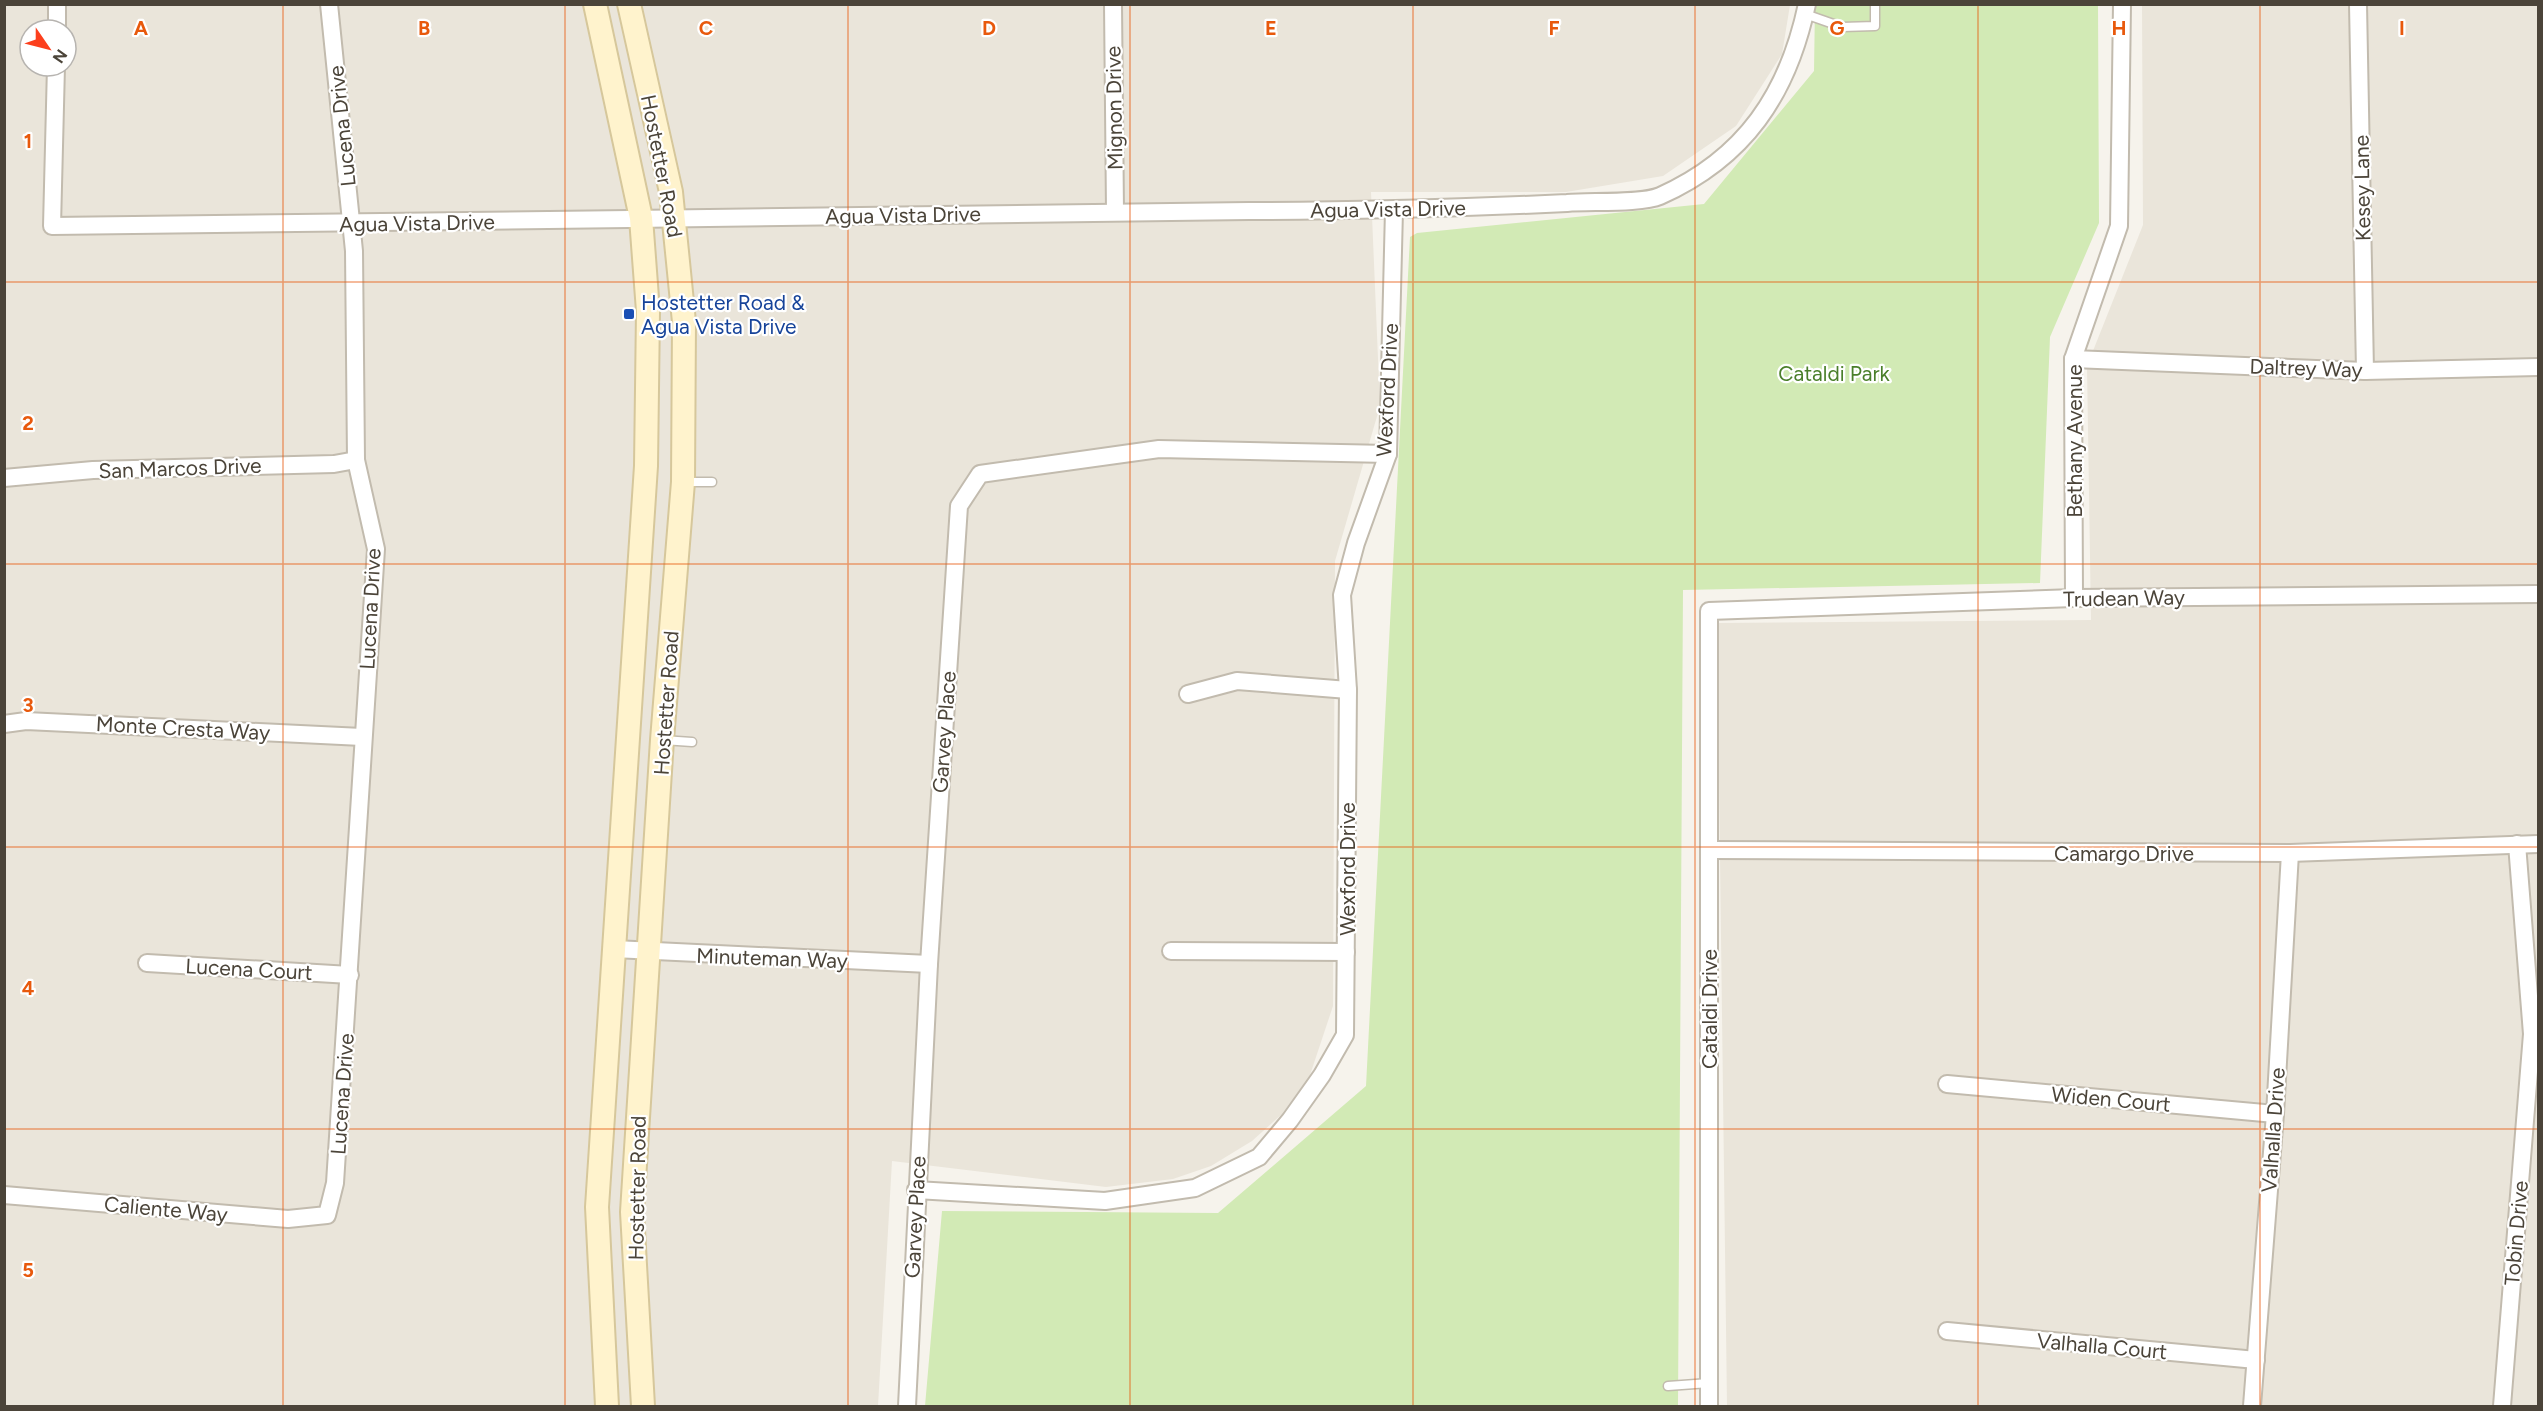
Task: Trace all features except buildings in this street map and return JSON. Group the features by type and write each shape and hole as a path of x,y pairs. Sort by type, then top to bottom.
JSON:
{"main road":[{"name":"Hostetter Road","path":"595,4 642,218 648,311 646,466 597,1208 607,1406"},
{"name":"Hostetter Road","path":"629,4 675,217 684,322 683,482 662,740 632,1212 643,1407"}],"street":[{"name":"Lucena Drive","path":"327,1215 335,1183 350,975 362,737 376,549 356,460 352,225 329,4"},
{"name":"Mignon Drive","path":"1113,4 1115,212"},
{"name":"Bethany Avenue","path":"2074,598 2073,359 2119,226 2122,4"},
{"name":"Kesey Lane","path":"2358,4 2365,371"},
{"name":"Agua Vista Drive","path":"56,78 52,226 352,225 675,217 1394,210 1655,198 1719,162 1764,114 1790,68 1806,9"},
{"name":"Wexford Drive","path":"916,1190 1104,1201 1195,1188 1259,1157 1296,1111 1344,1035 1348,690 1342,595 1356,543 1388,454 1394,210"},
{"name":"Daltrey Way","path":"2073,359 2365,371 2538,367"},
{"name":"Garvey Place","path":"907,1407 916,1190 958,506 980,474 1159,449 1388,454"},
{"name":"San Marcos Drive","path":"4,478 93,470 334,464 356,460"},
{"name":"Trudean Way","path":"1709,611 2074,598 2538,594"},
{"name":"Cataldi Drive","path":"1709,611 1709,1407"},
{"path":"1188,694 1237,681 1348,690"},
{"name":"Monte Cresta Way","path":"4,724 26,721 362,737"},
{"name":"Tobin Drive","path":"2502,1407 2532,1034 2517,844"},
{"name":"Camargo Drive","path":"1710,850 2290,853 2538,844"},
{"name":"Valhalla Drive","path":"2252,1407 2275,1114 2290,853"},
{"name":"Minuteman Way","path":"614,950 929,964"},
{"path":"1171,951 1346,952"},
{"name":"Lucena Court","path":"147,963 350,975"},
{"name":"Widen Court","path":"1947,1084 2275,1114"},
{"name":"Caliente Way","path":"4,1195 288,1219 327,1215"},
{"name":"Valhalla Court","path":"1947,1331 2256,1360"}],"lane":[{"path":"1806,9 1842,27 1875,26 1875,4"},
{"path":"683,482 711,482"},
{"path":"662,740 692,741"},
{"path":"1668,1386 1709,1383"}],"shaded area":[{"path":"5,5 1790,5 1782,54 1736,126 1663,176 1566,192 1371,192 1380,406 1335,561 1333,1006 1310,1075 1282,1114 1252,1141 1211,1166 1173,1179 1106,1187 892,1161 878,1406 5,1406"},
{"path":"2142,5 2538,5 2538,1406 1727,1406 1717,623 2091,620 2087,366 2143,225"}],"green space":[{"name":"Cataldi Park","path":"1815,5 2098,5 2099,223 2050,337 2040,583 1683,590 1678,1406 925,1406 942,1211 1218,1213 1366,1086 1410,237 1417,233 1704,204 1814,71"}],"place":[{"name":"Hostetter Road & Agua Vista Drive","path":"629,314"}]}
